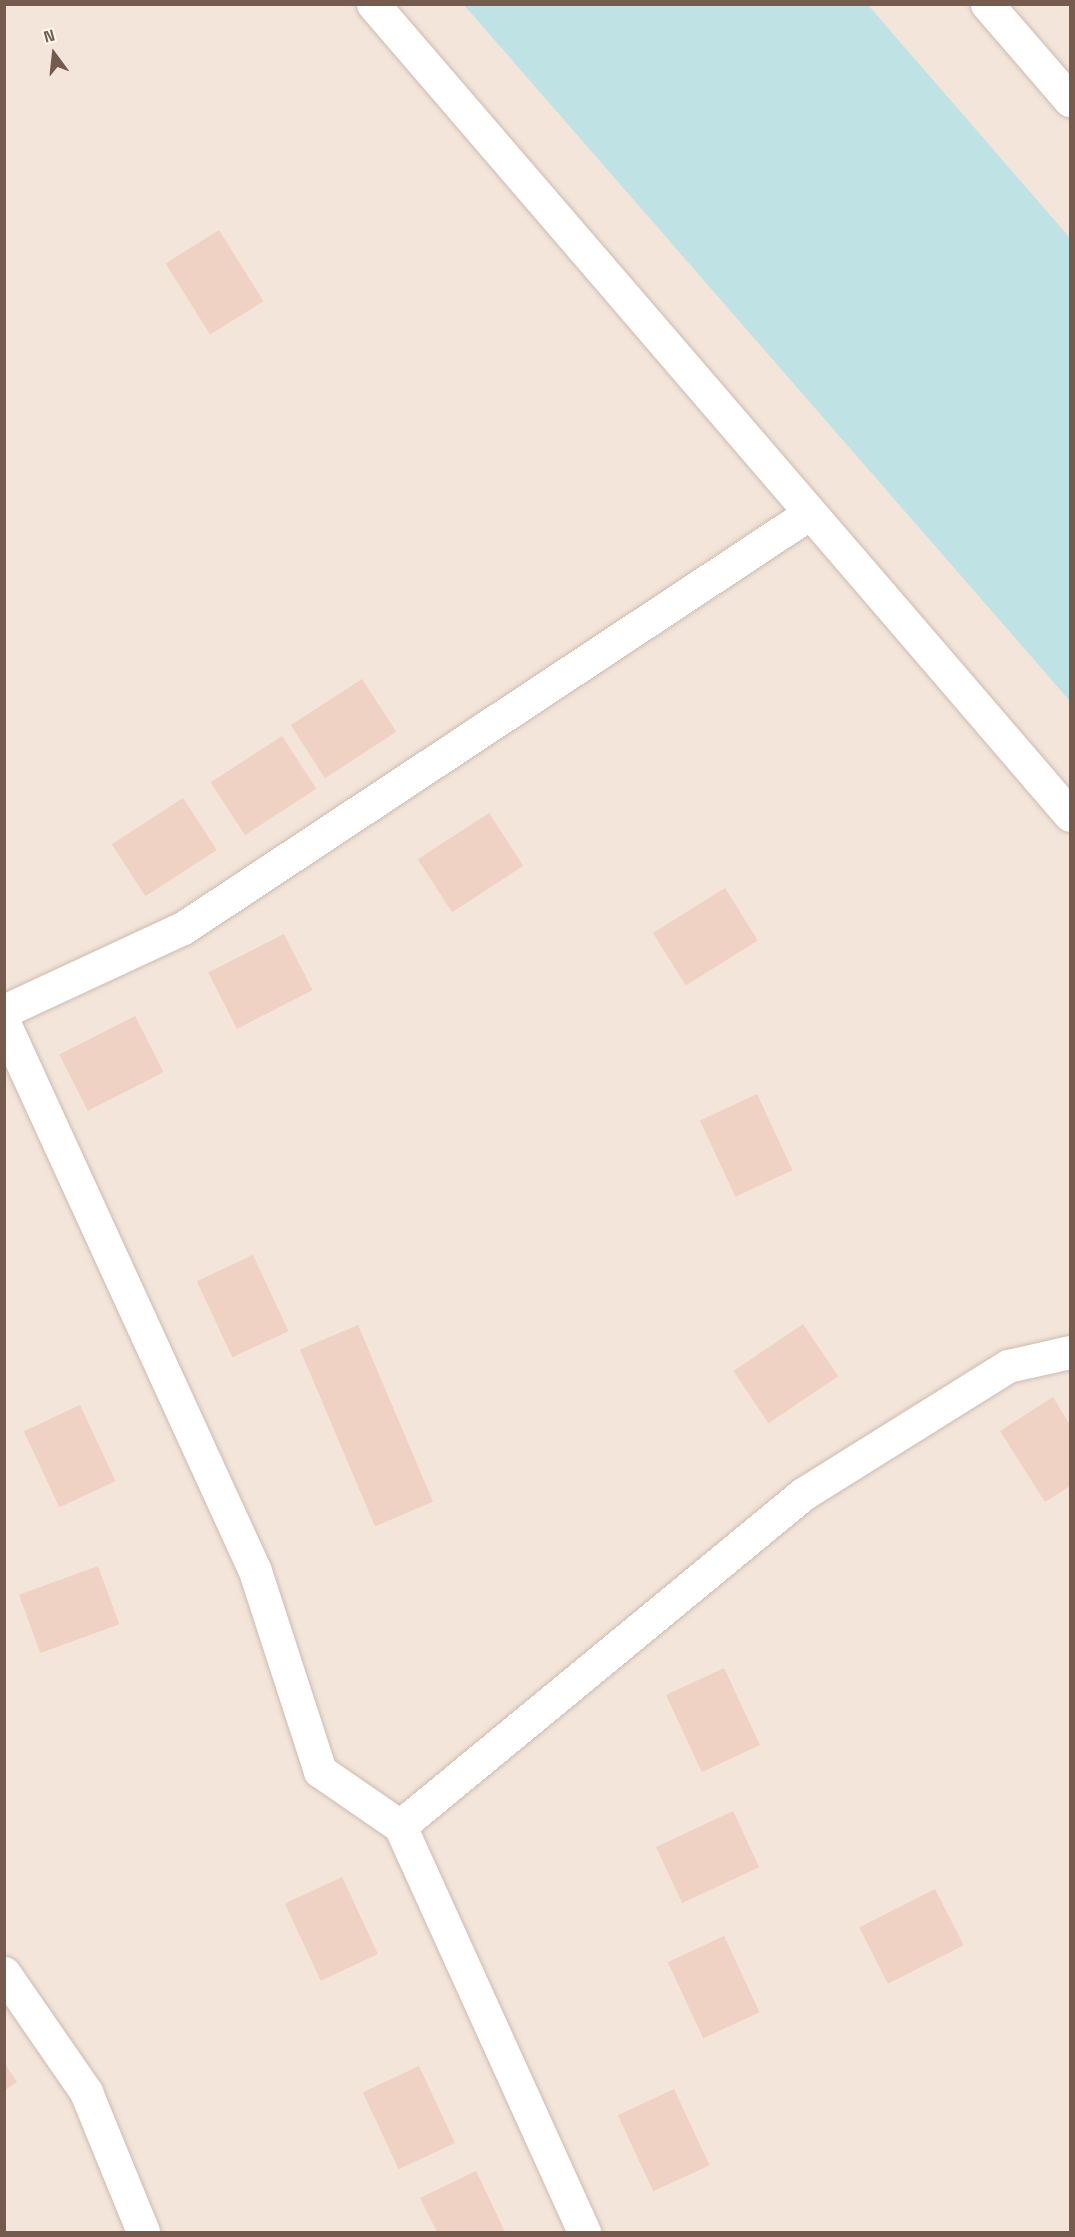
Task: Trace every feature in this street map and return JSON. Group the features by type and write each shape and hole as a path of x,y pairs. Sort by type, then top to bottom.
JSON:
{"street":[{"path":"373,4 1071,815"},
{"path":"987,4 1071,100"},
{"path":"4,1011 183,928 810,513"},
{"path":"4,1023 255,1571 320,1771 400,1826 584,2232"},
{"path":"400,1826 803,1494 1008,1366 1071,1352"},
{"path":"4,1973 86,2092 143,2232"}],"shaded area":[{"path":"5,5 1070,5 1070,2232 5,2232"}],"water":[{"path":"464,5 868,5 1070,238 1070,701"}],"building":[{"path":"219,230 264,301 210,335 166,263"},
{"path":"362,679 396,732 325,778 291,725"},
{"path":"282,736 316,789 245,835 211,782"},
{"path":"183,798 217,850 145,896 112,844"},
{"path":"489,813 523,866 452,912 418,859"},
{"path":"725,888 758,941 686,986 653,933"},
{"path":"284,934 313,990 237,1029 208,973"},
{"path":"135,1016 164,1072 88,1111 59,1055"},
{"path":"757,1094 792,1170 735,1197 700,1121"},
{"path":"253,1255 288,1331 232,1357 197,1281"},
{"path":"803,1324 838,1376 769,1423 733,1371"},
{"path":"358,1325 433,1502 375,1526 300,1350"},
{"path":"1053,1397 1070,1425 1070,1486 1045,1502 1000,1431"},
{"path":"80,1405 115,1481 59,1507 24,1431"},
{"path":"98,1566 119,1624 40,1653 19,1595"},
{"path":"724,1668 760,1745 702,1772 666,1695"},
{"path":"733,1811 759,1867 682,1903 656,1847"},
{"path":"342,1877 378,1954 321,1981 285,1904"},
{"path":"935,1889 964,1945 888,1984 859,1928"},
{"path":"724,1936 759,2012 703,2038 668,1962"},
{"path":"5,2064 17,2082 5,2090"},
{"path":"419,2066 455,2143 399,2169 363,2092"},
{"path":"674,2089 709,2165 653,2191 618,2115"},
{"path":"476,2171 505,2232 437,2232 420,2198"}]}
